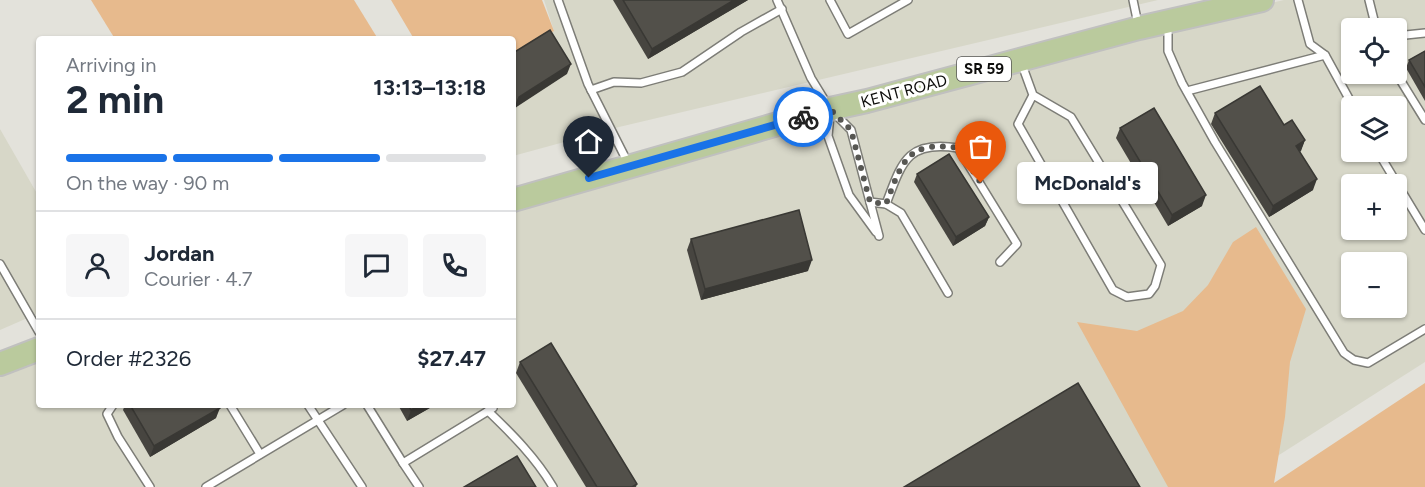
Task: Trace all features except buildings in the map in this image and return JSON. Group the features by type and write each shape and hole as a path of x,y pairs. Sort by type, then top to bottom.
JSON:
{"main road":[{"name":"KENT ROAD","path":"516,199 830,109 1168,21 1218,5 1262,0"},
{"path":"0,363 36,350"}],"lane":[{"path":"558,0 591,90 630,166"},
{"path":"777,0 811,78 830,109 851,130 879,236 849,195 828,136 830,109"},
{"path":"830,0 849,34 908,0"},
{"path":"1133,0 1138,28"},
{"path":"1298,0 1310,44 1325,55 1348,96"},
{"path":"1369,0 1374,18"},
{"path":"591,90 614,82 641,83 682,72 741,32 782,9"},
{"path":"1168,21 1168,51 1187,91 1215,142 1344,353 1354,360 1368,363 1425,329"},
{"path":"1407,35 1425,33"},
{"path":"1187,91 1325,55"},
{"path":"1020,60 1033,95 1071,117 1161,265 1155,286 1149,294 1127,297 1113,290 1018,124 1033,95"},
{"path":"1403,84 1425,120"},
{"path":"886,204 900,168 914,152 936,144 958,148 1017,244 1000,262"},
{"path":"1384,162 1425,230"},
{"path":"870,202 886,204 901,213 948,294"},
{"path":"1,267 36,327"},
{"path":"111,408 107,414 118,437 150,487"},
{"path":"232,408 260,454"},
{"path":"310,408 362,487"},
{"path":"206,487 337,408"},
{"path":"369,408 418,487"},
{"path":"403,463 490,408 541,467 553,487"}],"shaded area":[{"path":"91,0 354,0 376,36 113,36"},
{"path":"391,0 542,0 554,31 516,54 516,36 412,36"},
{"path":"544,0 1158,0 619,127 516,155 516,54 554,31"},
{"path":"1284,0 1425,0 1425,362 1229,487 0,487 0,370 36,356 36,408 516,408 516,203 1059,53"},
{"path":"0,129 36,192 36,314 0,330"},
{"path":"1256,227 1306,309 1290,362 1285,417 1274,483 1425,383 1425,487 1168,487 1077,322 1137,331 1183,311 1208,285 1233,242"}],"way so far":[{"path":"803,117 830,109 851,130 870,202 886,204 900,168 914,152 936,144 958,148 981,183"}],"place":[{"name":"McDonald's","path":"981,183"}],"route":[{"path":"589,178 803,117"}]}
